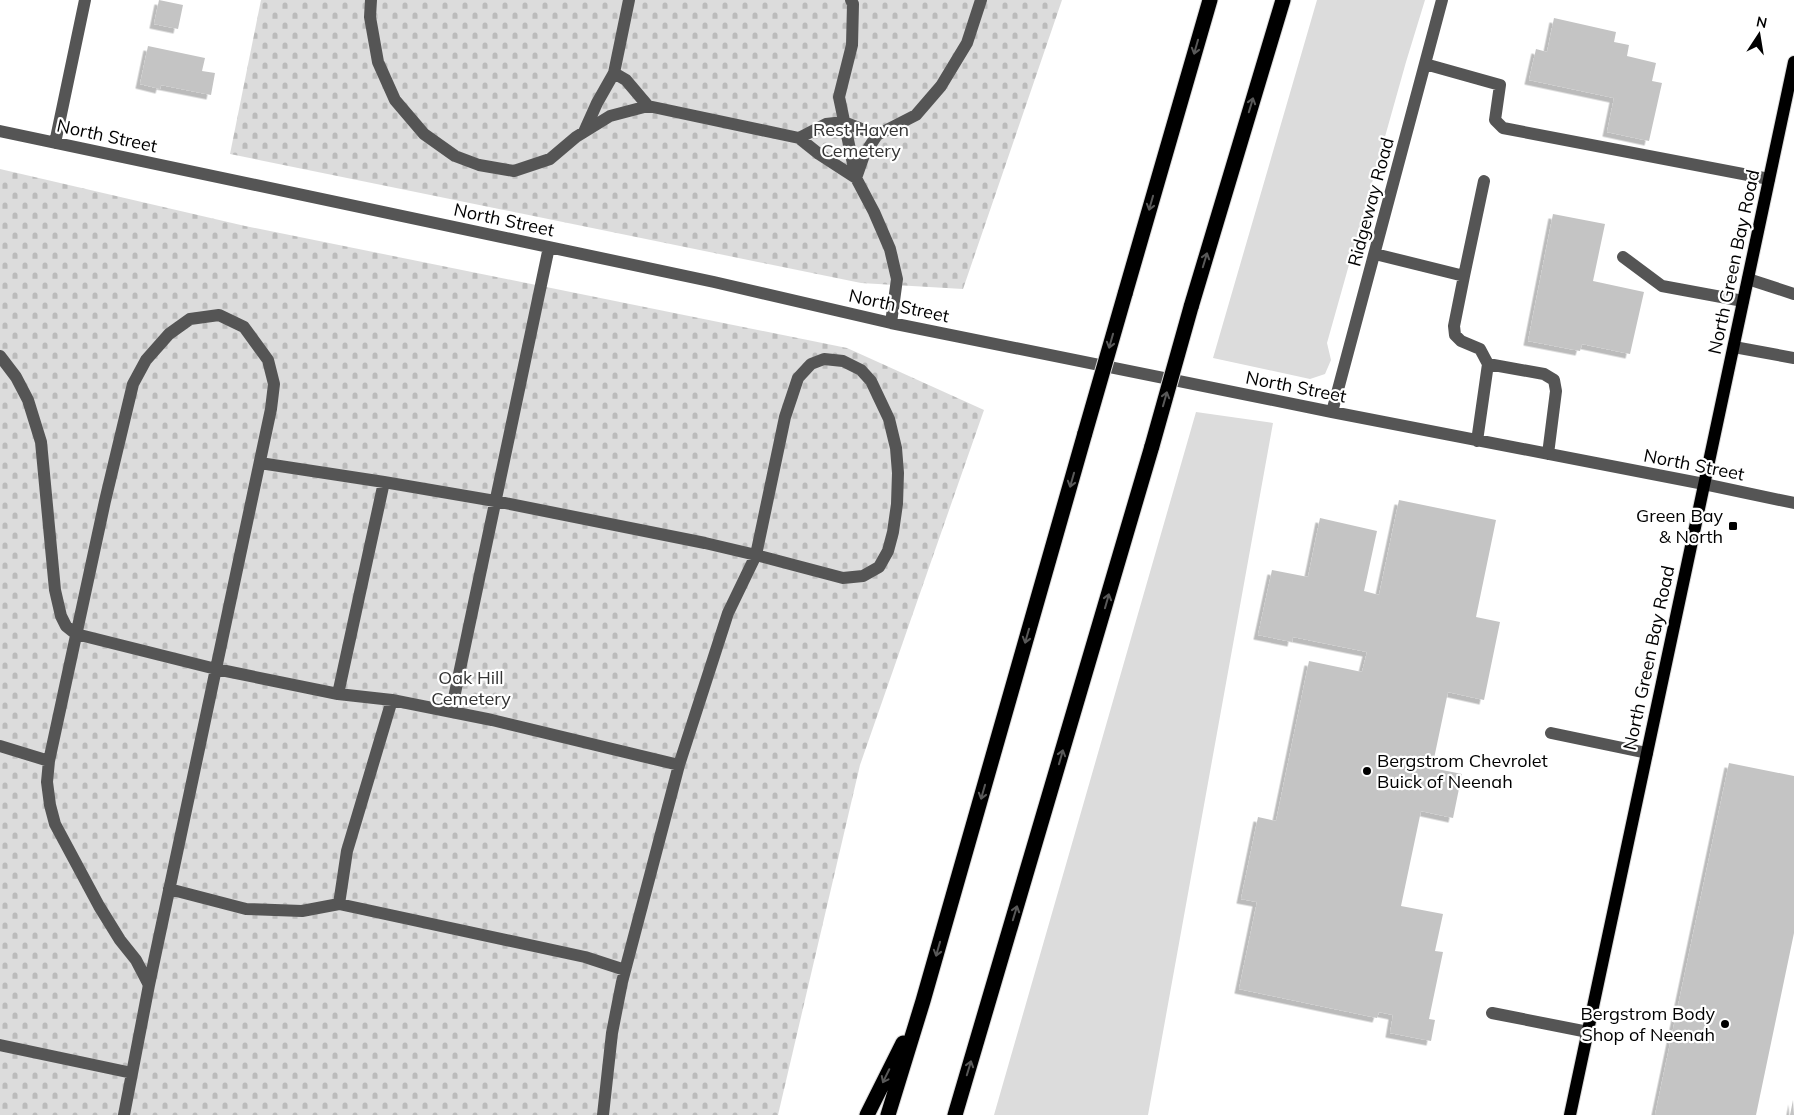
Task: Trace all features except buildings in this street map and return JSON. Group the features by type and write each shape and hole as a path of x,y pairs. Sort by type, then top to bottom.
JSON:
{"highway":[{"path":"888,1115 923,1001 1210,0"},
{"path":"955,1115 1152,446 1191,307 1283,0"},
{"path":"867,1115 923,1001"}],"main road":[{"name":"North Green Bay Road","path":"1570,1115 1794,62"}],"street":[{"path":"55,143 85,0"},
{"path":"371,0 370,17 378,62 395,100 424,134 454,156 479,166 514,171 550,158 584,132 610,116 648,106 799,138 819,154 856,178"},
{"path":"584,132 597,103 614,73 629,0"},
{"path":"852,0 852,45 840,97 856,178 874,212 891,256 897,279 891,322"},
{"path":"856,178 864,155 877,135 916,115 941,86 967,43 981,0"},
{"name":"Ridgeway Road","path":"1332,412 1442,0"},
{"path":"1425,64 1500,85 1495,120 1503,128 1769,179"},
{"path":"614,73 626,80 648,106"},
{"path":"799,138 826,124 844,122 877,135"},
{"name":"North Street","path":"0,131 714,282 891,322 1332,412 1704,484 1794,504"},
{"path":"1477,440 1488,364 1480,349 1461,341 1455,335 1454,326 1484,180"},
{"path":"451,712 549,247"},
{"path":"1375,254 1464,276"},
{"path":"1622,256 1662,286 1743,301"},
{"path":"1748,279 1794,294"},
{"path":"124,1115 149,984 272,409 274,384 268,360 244,327 219,314 190,319 169,334 146,360 134,384 76,634 49,761 47,782 50,806 55,824 98,906 120,940 136,960 149,984"},
{"path":"1734,347 1794,358"},
{"path":"0,356 16,377 28,400 41,442 55,590 61,616 66,626 76,634 216,669 338,694 392,700 451,712 679,764"},
{"path":"260,463 494,501 756,555 842,578 863,576 879,567 888,551 893,532 898,481 896,448 889,419 871,381 861,370 843,361 824,359 811,364 798,378 785,417 756,555 728,613 679,764 625,970 612,1033 603,1115"},
{"path":"1488,364 1544,374 1554,380 1556,391 1548,454"},
{"path":"338,694 384,482"},
{"path":"339,904 347,851 392,700"},
{"path":"1550,733 1647,753"},
{"path":"0,746 49,761"},
{"path":"170,889 246,909 302,912 339,904 585,957 625,970"},
{"path":"1492,1013 1588,1032"},
{"path":"0,1046 132,1073"}],"green space":[{"name":"Rest Haven Cemetery","path":"261,0 1062,0 963,289 861,283 230,154"},
{"path":"1317,0 1425,0 1327,343 1331,360 1325,374 1310,379 1213,358"},
{"name":"Oak Hill Cemetery","path":"0,169 245,226 847,348 984,410 860,765 778,1115 0,1115"},
{"path":"1196,412 1273,423 1148,1115 994,1115"}],"place":[{"name":"Green Bay & North","path":"1733,526"},
{"name":"Bergstrom Chevrolet Buick of Neenah","path":"1367,771"},
{"name":"Bergstrom Body Shop of Neenah","path":"1725,1024"}]}
